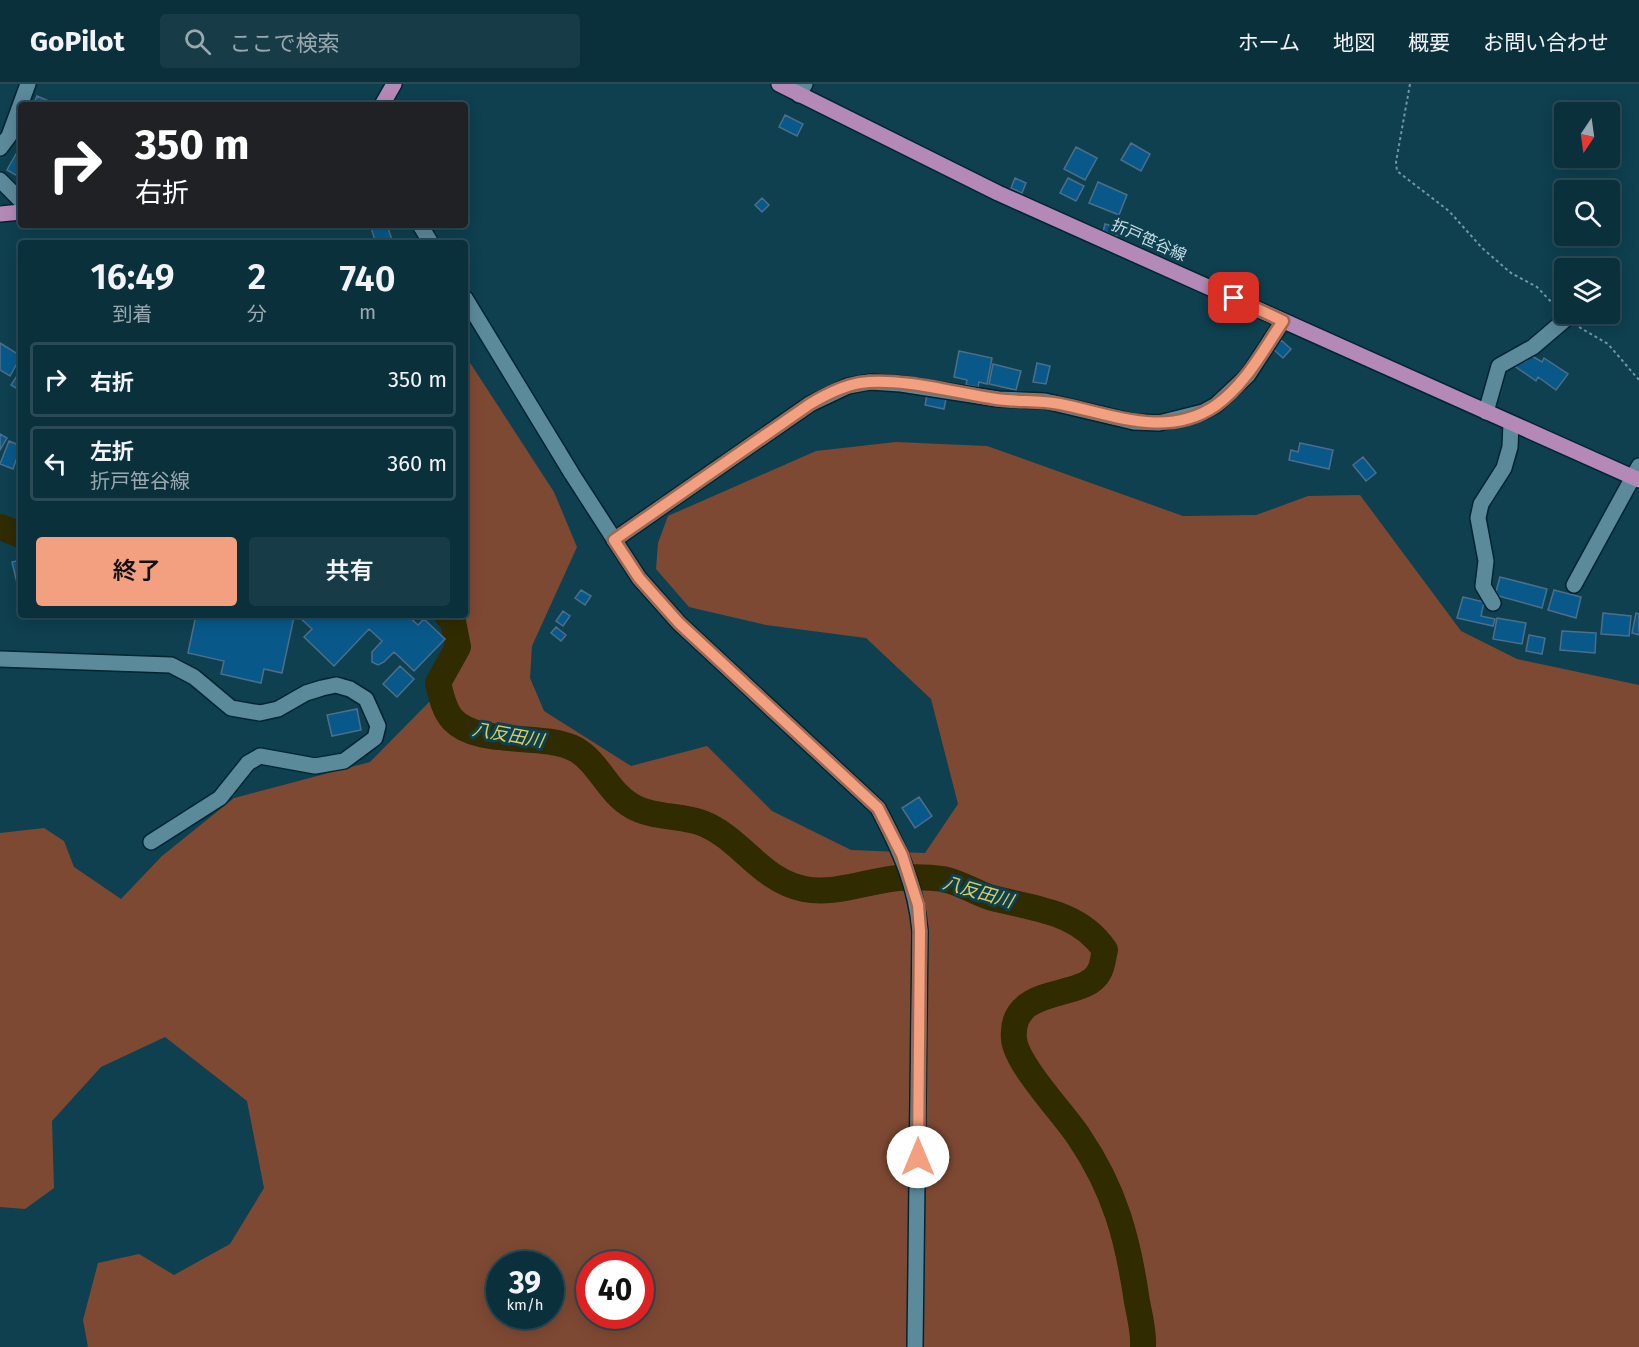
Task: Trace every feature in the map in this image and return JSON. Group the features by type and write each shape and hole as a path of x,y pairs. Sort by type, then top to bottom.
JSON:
{"main road":[{"path":"384,102 394,84"},
{"name":"折戸笹谷線","path":"779,84 802,89 998,193 1486,412 1637,475"},
{"path":"0,214 18,212"}],"street":[{"path":"21,102 28,84"},
{"path":"0,148 9,136 18,111"},
{"path":"0,180 18,198"},
{"path":"468,303 639,578 679,623 878,808 902,855 918,905 920,931 915,1347"},
{"path":"614,540 810,404 848,386 870,382 901,384 998,399 1045,401 1134,422 1159,423 1203,412 1216,405 1248,375 1283,321"},
{"path":"1486,412 1499,366 1533,346 1560,324"},
{"path":"1493,603 1483,586 1486,561 1478,518 1481,504 1504,468 1510,447 1511,423"},
{"path":"1574,585 1637,475"},
{"path":"0,659 171,665 194,677 231,708 260,713 278,709 306,693 336,686 350,689 366,699 378,726 375,738 358,753 344,761 315,766 260,756 248,763 220,798 151,842"}],"path":[{"path":"1410,84 1396,162 1397,171 1449,211 1482,248 1511,273 1537,287 1554,305"},
{"path":"1576,324 1608,344 1639,380"}],"shaded area":[{"path":"468,360 554,492 577,547 532,646 530,678 544,711 631,766 707,746 772,811 851,850 925,853 958,804 931,699 866,638 766,625 689,607 656,569 658,543 668,516 816,451 896,442 987,446 1183,516 1256,515 1308,496 1360,495 1461,631 1517,659 1639,685 1639,1347 88,1347 83,1320 98,1263 139,1254 174,1275 230,1244 264,1188 247,1101 165,1037 101,1067 52,1121 54,1188 25,1209 0,1207 0,833 44,828 64,841 74,867 121,899 162,856 234,798 370,762 440,691 462,621 460,618 468,618"}],"building":[{"path":"37,96 51,102 34,102"},
{"path":"785,115 803,124 797,136 779,127"},
{"path":"1131,143 1150,154 1141,171 1121,160"},
{"path":"1076,147 1097,158 1085,180 1064,169"},
{"path":"18,150 18,176 7,170"},
{"path":"1015,178 1026,183 1022,193 1011,188"},
{"path":"1068,178 1084,186 1076,201 1060,193"},
{"path":"1098,182 1127,195 1119,215 1089,203"},
{"path":"762,198 769,205 762,212 755,205"},
{"path":"1105,224 1129,230 1126,238 1103,232"},
{"path":"371,228 388,228 392,240 375,240"},
{"path":"1281,340 1291,349 1283,358 1273,349"},
{"path":"0,343 18,354 18,361 10,376 0,370"},
{"path":"959,351 992,358 987,384 979,382 978,387 966,385 967,380 954,377"},
{"path":"1532,356 1542,362 1544,358 1568,374 1556,390 1538,377 1536,381 1513,365 1518,358 1524,362"},
{"path":"1037,363 1050,366 1046,384 1033,382"},
{"path":"993,364 1021,371 1016,390 989,384"},
{"path":"18,374 18,389 11,385"},
{"path":"927,395 946,399 944,409 925,405"},
{"path":"0,434 7,438 0,450"},
{"path":"9,441 18,445 18,455 13,469 0,464"},
{"path":"1300,443 1333,450 1329,469 1289,460 1291,450 1298,452"},
{"path":"1363,457 1376,473 1366,481 1353,465"},
{"path":"18,561 18,583 17,583 12,562"},
{"path":"1500,577 1547,589 1542,608 1495,595"},
{"path":"581,590 591,596 585,605 575,598"},
{"path":"1554,590 1581,597 1576,618 1548,610"},
{"path":"1463,597 1484,602 1481,616 1495,619 1493,626 1457,618"},
{"path":"563,611 570,616 563,626 556,621"},
{"path":"1603,613 1631,616 1629,636 1601,634"},
{"path":"1636,613 1639,614 1639,635 1632,633"},
{"path":"195,618 294,618 282,673 264,669 261,683 221,674 224,661 188,653"},
{"path":"300,618 410,618 418,625 424,619 445,639 414,671 394,652 378,665 372,662 372,652 382,641 369,629 334,666 304,637 312,629"},
{"path":"1497,618 1526,623 1522,644 1493,639"},
{"path":"556,627 566,635 561,641 551,633"},
{"path":"1562,631 1596,633 1595,653 1560,650"},
{"path":"1529,635 1545,638 1542,654 1526,651"},
{"path":"400,666 414,679 397,697 383,684"},
{"path":"357,709 361,730 332,736 327,715"},
{"path":"919,797 932,816 915,828 902,808"}],"waterway":[{"name":"八反田川","path":"0,527 18,534"},
{"name":"八反田川","path":"450,618 453,621 458,647 438,683 447,712 464,728 478,734 545,741 575,749 591,762 616,793 632,806 648,813 702,823 728,838 775,877 804,889 839,889 898,878 943,879 989,897 1053,913 1082,927 1094,937 1105,950 1099,972 1091,981 1079,987 1049,995 1023,1009 1016,1021 1014,1039 1031,1075 1079,1137 1111,1196 1129,1257 1142,1324 1143,1347"}],"route":[{"path":"918,1157 920,931 918,905 898,845 878,808 679,623 639,578 614,540 673,497 824,395 859,383 901,384 998,399 1045,401 1134,422 1159,423 1203,412 1216,405 1248,375 1283,321 1234,298"}]}
